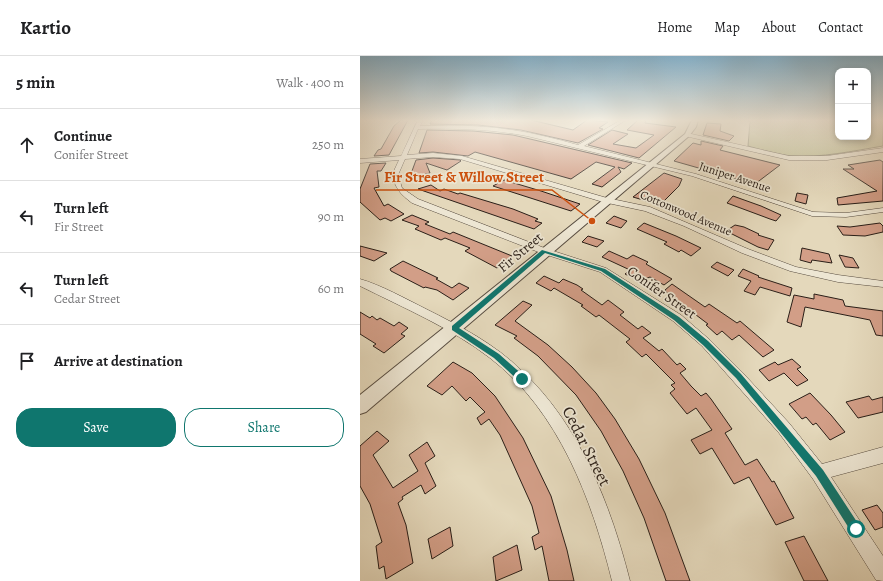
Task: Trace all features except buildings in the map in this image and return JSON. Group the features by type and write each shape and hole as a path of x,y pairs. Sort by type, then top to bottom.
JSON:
{"street":[{"name":"Conifer Street","path":"408,144 396,175 396,181 403,193 408,197 544,251 603,270 677,318 706,343 738,376 820,473 883,573"},
{"name":"Juniper Avenue","path":"573,144 730,186 812,214 846,215 883,210"},
{"name":"Fir Street","path":"360,406 544,251 674,144"},
{"path":"732,144 789,158 826,158 883,150"},
{"name":"Cottonwood Avenue","path":"360,161 433,155 460,157 606,200 629,202 684,224 765,260 794,269 847,280 883,284"},
{"name":"Cedar Street","path":"360,282 454,328 496,356 522,379 546,407 571,447 601,514 617,563 620,581"},
{"path":"820,473 883,454"}],"green space":[{"path":"748,144 883,144 883,146 825,155 791,156 748,146"}],"place":[{"name":"Fir Street & Willow Street","path":"592,221"}],"route":[{"path":"522,379 496,356 454,328 544,251 603,270 677,318 706,343 738,376 784,428 820,473 856,529"}]}
